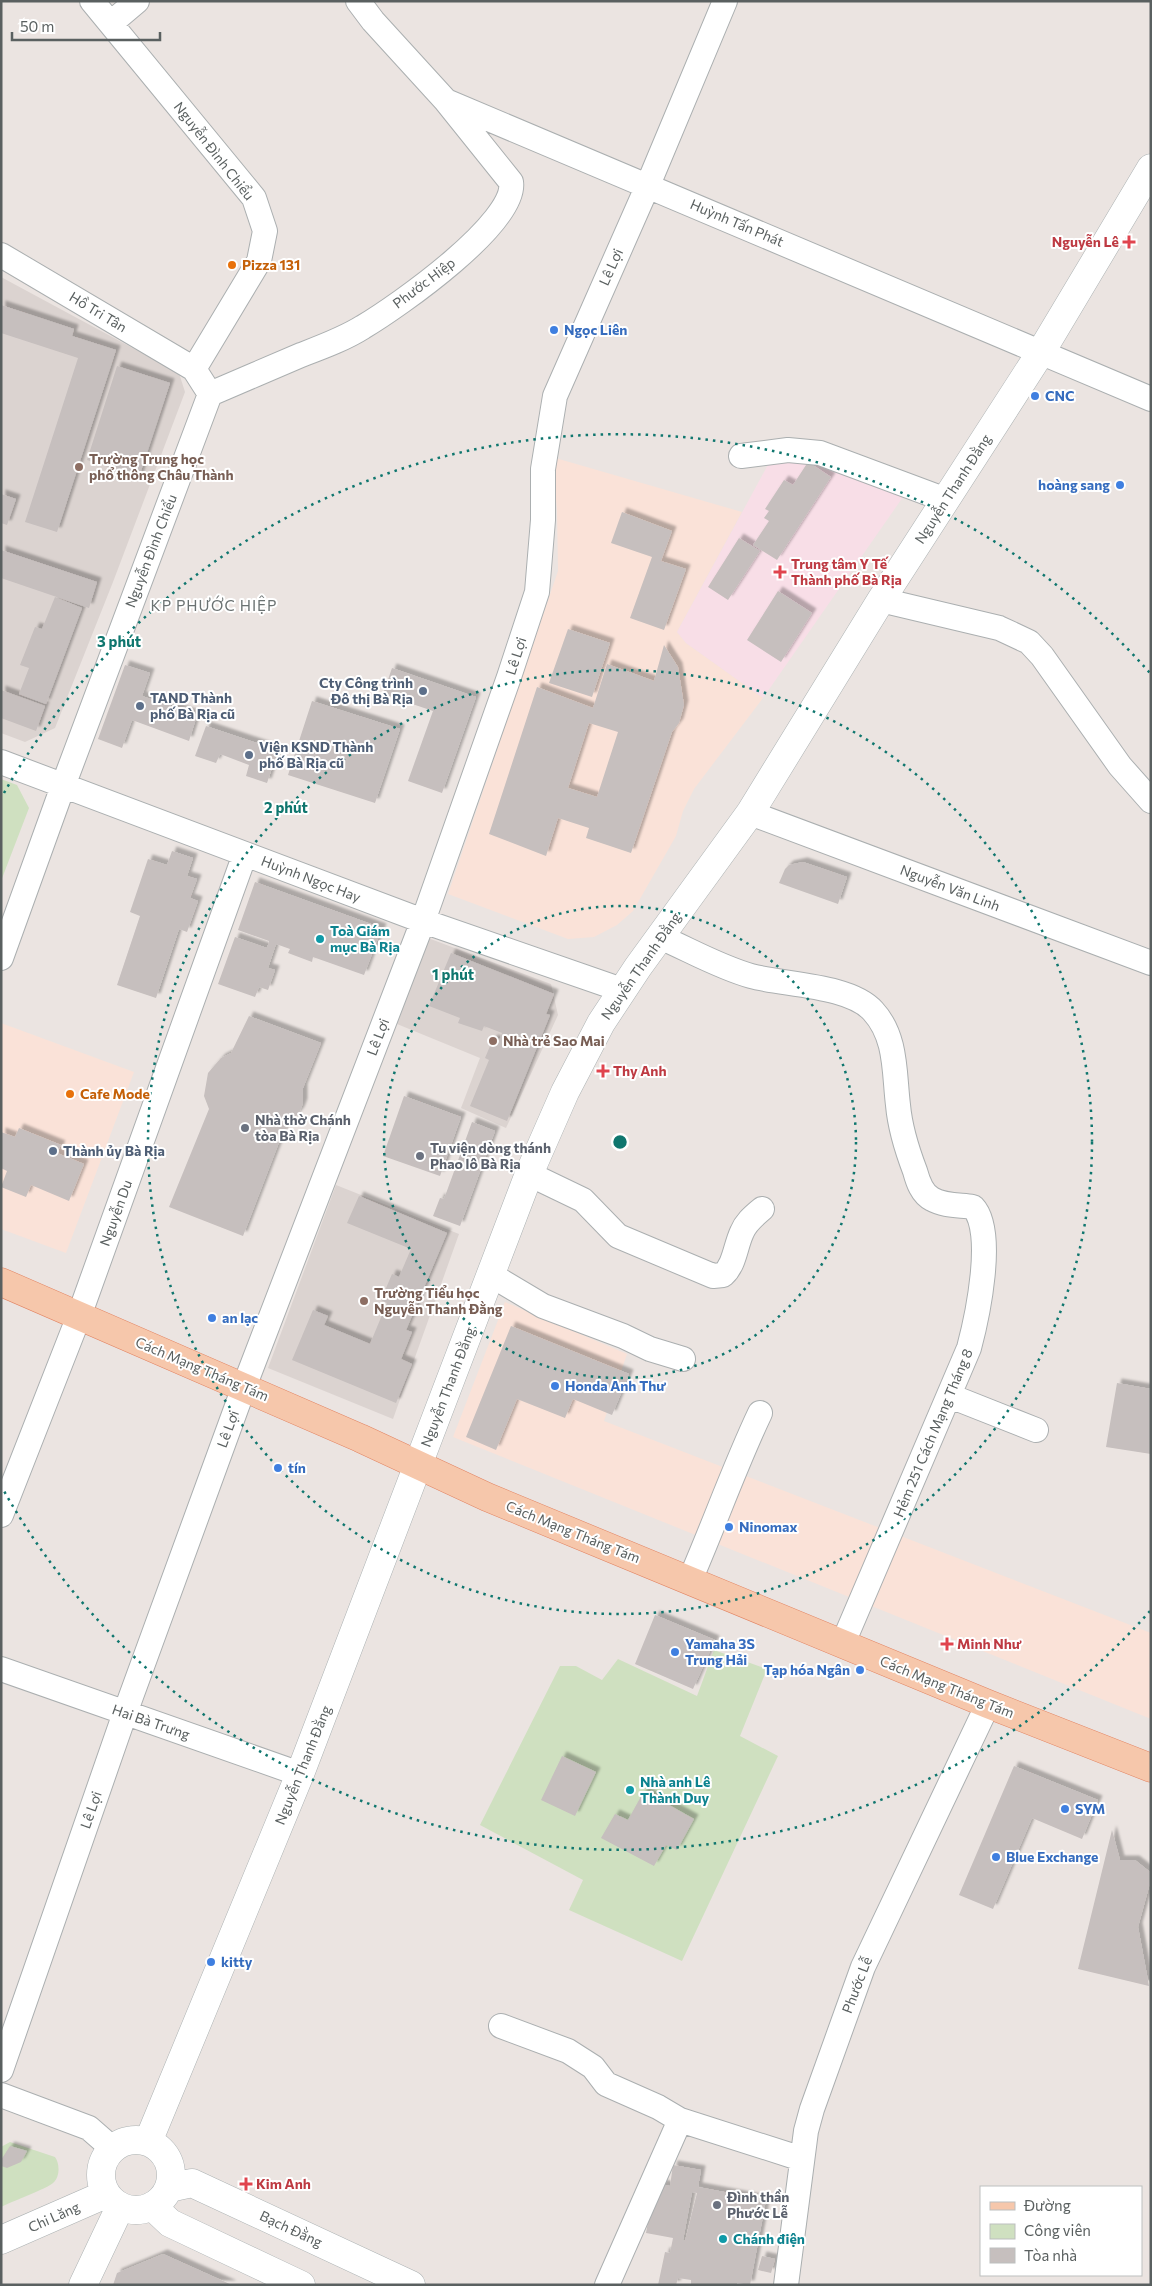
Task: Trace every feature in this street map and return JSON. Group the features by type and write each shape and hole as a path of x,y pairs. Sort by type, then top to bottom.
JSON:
{"main road":[{"name":"Nguyễn Thanh Đằng","path":"148,2142 300,1774 529,1174 565,1092 601,1023 622,990 750,813 881,600 1041,352 1151,168"},
{"name":"Cách Mạng Tháng Tám","path":"1,1282 360,1438 417,1465 988,1704 1151,1768"},
{"path":"130,2141 148,2142 160,2150 168,2161 171,2175 160,2197 136,2210 113,2200 101,2175 102,2165 113,2148 130,2141"},
{"name":"Bạch Đằng","path":"160,2197 192,2183 411,2285"},
{"path":"160,2197 170,2223 301,2285"},
{"path":"83,2285 113,2200"},
{"name":"Chi Lăng","path":"1,2240 113,2200"}],"street":[{"name":"Nguyễn Đình Chiểu","path":"92,1 254,198 265,231 259,261 194,369"},
{"path":"111,23 137,1"},
{"name":"Huỳnh Tấn Phát","path":"358,1 373,21 446,101 1151,399"},
{"name":"Lê Lợi","path":"1,2070 125,1713 244,1387 423,921 537,592 543,520 543,469 555,396 648,185 725,1"},
{"name":"Phước Hiệp","path":"210,394 363,327 436,276 478,240 508,202 512,190 511,182 446,101"},
{"name":"Hồ Tri Tân","path":"1,255 194,369"},
{"path":"194,369 210,394"},
{"name":"Nguyễn Đình Chiểu","path":"1,958 63,786 210,394"},
{"path":"741,456 788,450 820,453 946,500"},
{"path":"881,600 999,628 1029,642 1042,656 1120,766 1151,801"},
{"name":"Huỳnh Ngọc Hay","path":"1,762 423,921 622,990"},
{"name":"Nguyễn Văn Linh","path":"750,813 1151,963"},
{"name":"Nguyễn Du","path":"1,1515 79,1316 245,854"},
{"name":"Hẻm 251 Cách Mạng Tháng 8","path":"660,936 728,968 752,976 830,990 860,1000 874,1011 886,1030 894,1055 902,1133 924,1192 932,1199 944,1204 973,1207 979,1214 983,1263 978,1316 969,1348 843,1643"},
{"path":"529,1174 583,1200 618,1236 713,1276 723,1275 730,1269 742,1230 762,1208"},
{"path":"491,1275 543,1306 623,1336 650,1349 683,1359"},
{"path":"950,1396 1036,1430"},
{"path":"690,1580 714,1524 738,1458 760,1413"},
{"name":"Hai Bà Trưng","path":"1,1669 300,1774"},
{"name":"Phước Lễ","path":"786,2285 802,2159 812,2109 863,1967 988,1704"},
{"path":"501,2026 568,2051 593,2067 606,2084 658,2107 680,2120 802,2159"},
{"path":"1,2095 90,2128 113,2148"},
{"path":"607,2285 680,2120"}],"shaded area":[{"name":"Trường Trung học phổ thông Châu Thành","path":"1,277 179,373 185,392 55,728 25,742 1,733"},
{"name":"Trung tâm Y Tế Thành phố Bà Rịa","path":"799,456 903,497 763,698 686,643 677,632 770,461"},
{"path":"552,457 742,512 677,632 686,643 763,698 694,789 683,811 676,836 633,911 617,925 594,937 568,939 448,894 558,571 557,510"},
{"name":"Nhà trẻ Sao Mai","path":"428,938 551,984 558,1015 506,1128 461,1108 480,1058 397,1024"},
{"name":"Thành ủy Bà Rịa","path":"1,1023 134,1072 66,1253 1,1229"},
{"name":"Trường Tiểu học Nguyễn Thanh Đằng","path":"336,1185 459,1234 393,1419 268,1368"},
{"path":"505,1302 627,1354 604,1421 1151,1633 1151,1719 453,1437"}],"green space":[{"path":"1,779 17,785 29,808 1,881"},
{"name":"Nhà anh Lê Thành Duy","path":"714,1650 767,1669 740,1736 778,1756 682,1961 569,1910 583,1880 480,1825 560,1666 576,1666 602,1680 618,1659 697,1696"},
{"path":"10,2142 55,2157 58,2163 58,2174 50,2185 1,2207 1,2147"}],"building":[{"path":"1,305 74,329 72,336 116,350 57,532 25,522 78,358 1,333"},
{"path":"117,366 170,383 139,477 87,460"},
{"path":"808,462 831,477 777,560 753,545 769,521 764,518 769,511 765,509 784,480 793,485"},
{"path":"1,494 16,499 7,525 1,523"},
{"path":"622,512 672,531 661,561 686,569 664,630 630,618 652,557 611,543"},
{"path":"739,538 760,551 728,600 708,587"},
{"path":"1,550 97,582 89,608 1,578"},
{"path":"778,591 812,613 781,662 747,640"},
{"path":"55,597 82,608 46,704 19,694 29,668 20,665 35,627 42,629"},
{"path":"568,629 610,643 592,697 549,683"},
{"path":"664,645 678,667 684,705 679,723 672,732 631,853 586,838 589,828 558,818 546,856 489,834 537,687 593,708 607,664 654,681","holes":["589,723 618,732 597,797 568,788"]},
{"name":"TAND Thành phố Bà Rịa cũ","path":"125,665 150,673 142,696 197,715 189,741 132,720 122,748 98,739"},
{"path":"392,668 476,697 442,793 408,781 433,711 383,694"},
{"path":"1,690 45,706 36,731 1,718"},
{"path":"312,701 400,729 375,803 288,775"},
{"name":"Viện KSND Thành phố Bà Rịa cũ","path":"206,726 278,750 267,783 246,776 249,765 220,754 216,763 195,756"},
{"path":"172,851 193,858 187,876 197,879 190,898 198,901 187,932 179,929 156,998 117,985 140,916 130,912 148,859 167,865"},
{"path":"803,862 847,877 838,904 779,883 785,869 789,865"},
{"name":"Toà Giám mục Bà Rịa","path":"255,882 382,928 364,975 313,957 312,962 288,953 290,949 276,944 268,968 275,970 268,990 259,987 255,997 218,984 235,937 267,948 269,941 238,930"},
{"path":"451,953 554,994 546,1014 550,1015 507,1121 470,1106 489,1060 485,1058 493,1039 499,1041 502,1033 484,1026 482,1031 458,1023 460,1018 429,1006"},
{"name":"Nhà thờ Chánh tòa Bà Rịa","path":"249,1016 321,1043 303,1088 303,1103 300,1111 283,1132 243,1236 169,1207 209,1109 204,1096 208,1073 221,1058 231,1053"},
{"path":"404,1096 461,1117 440,1176 383,1156"},
{"path":"472,1122 495,1131 460,1226 433,1216 440,1198 444,1199"},
{"path":"19,1128 61,1145 57,1153 84,1164 69,1201 31,1185 26,1197 1,1187 7,1171 1,1168 1,1132 15,1137"},
{"path":"359,1196 447,1233 406,1330 412,1332 401,1359 412,1364 396,1403 292,1360 313,1310 328,1316 324,1325 370,1344 387,1303 381,1300 392,1274 399,1277 411,1249 347,1223"},
{"name":"Honda Anh Thư","path":"511,1326 629,1374 612,1415 573,1399 565,1418 517,1399 496,1450 466,1437"},
{"path":"1117,1383 1151,1389 1151,1454 1106,1447"},
{"name":"Yamaha 3S Trung Hải","path":"655,1615 715,1640 693,1689 635,1664"},
{"path":"562,1756 596,1772 575,1816 541,1800"},
{"name":"Blue Exchange","path":"1014,1766 1098,1800 1082,1839 1032,1818 993,1909 959,1895"},
{"path":"644,1791 694,1819 677,1850 666,1845 654,1866 601,1838 615,1814 628,1820"},
{"path":"1112,1830 1120,1860 1135,1860 1150,1872 1150,1883 1138,1927 1149,1986 1078,1969"},
{"path":"10,2146 27,2151 21,2162 7,2168 1,2166 1,2160"},
{"path":"673,2165 701,2170 698,2187 766,2200 750,2285 737,2283 737,2285 691,2285 691,2280 678,2278 676,2285 658,2285 665,2252 670,2253 673,2238 646,2233 655,2183 670,2186","holes":["692,2192 697,2193 685,2241 683,2240"]},
{"path":"163,2254 232,2285 113,2285 117,2273"},
{"path":"762,2256 775,2259 771,2273 758,2270"}],"place":[{"name":"Nguyễn Lê","path":"1129,242"},
{"name":"Pizza 131","path":"232,265"},
{"name":"Ngọc Liên","path":"554,330"},
{"name":"CNC","path":"1035,396"},
{"name":"Trường Trung học phổ thông Châu Thành","path":"79,467"},
{"name":"hoàng sang","path":"1120,485"},
{"name":"Trung tâm Y Tế Thành phố Bà Rịa","path":"780,572"},
{"name":"Cty Công trình Đô thị Bà Rịa","path":"423,691"},
{"name":"TAND Thành phố Bà Rịa cũ","path":"140,706"},
{"name":"Viện KSND Thành phố Bà Rịa cũ","path":"249,755"},
{"name":"Toà Giám mục Bà Rịa","path":"320,939"},
{"name":"Nhà trẻ Sao Mai","path":"493,1041"},
{"name":"Thy Anh","path":"603,1071"},
{"name":"Cafe Mode","path":"70,1094"},
{"name":"Nhà thờ Chánh tòa Bà Rịa","path":"245,1128"},
{"name":"Thành ủy Bà Rịa","path":"53,1151"},
{"name":"Tu viện dòng thánh Phao lô Bà Rịa","path":"420,1156"},
{"name":"Trường Tiểu học Nguyễn Thanh Đằng","path":"364,1301"},
{"name":"an lạc","path":"212,1318"},
{"name":"Honda Anh Thư","path":"555,1386"},
{"name":"tín","path":"278,1468"},
{"name":"Ninomax","path":"729,1527"},
{"name":"Minh Như","path":"947,1644"},
{"name":"Yamaha 3S Trung Hải","path":"675,1652"},
{"name":"Tạp hóa Ngân","path":"860,1670"},
{"name":"Nhà anh Lê Thành Duy","path":"630,1790"},
{"name":"SYM","path":"1065,1809"},
{"name":"Blue Exchange","path":"996,1857"},
{"name":"kitty","path":"211,1962"},
{"name":"Kim Anh","path":"246,2184"},
{"name":"Đình thần Phước Lễ","path":"717,2205"},
{"name":"Chánh điện","path":"723,2239"}],"district":[{"name":"KP PHƯỚC HIỆP","path":"214,606"}]}
